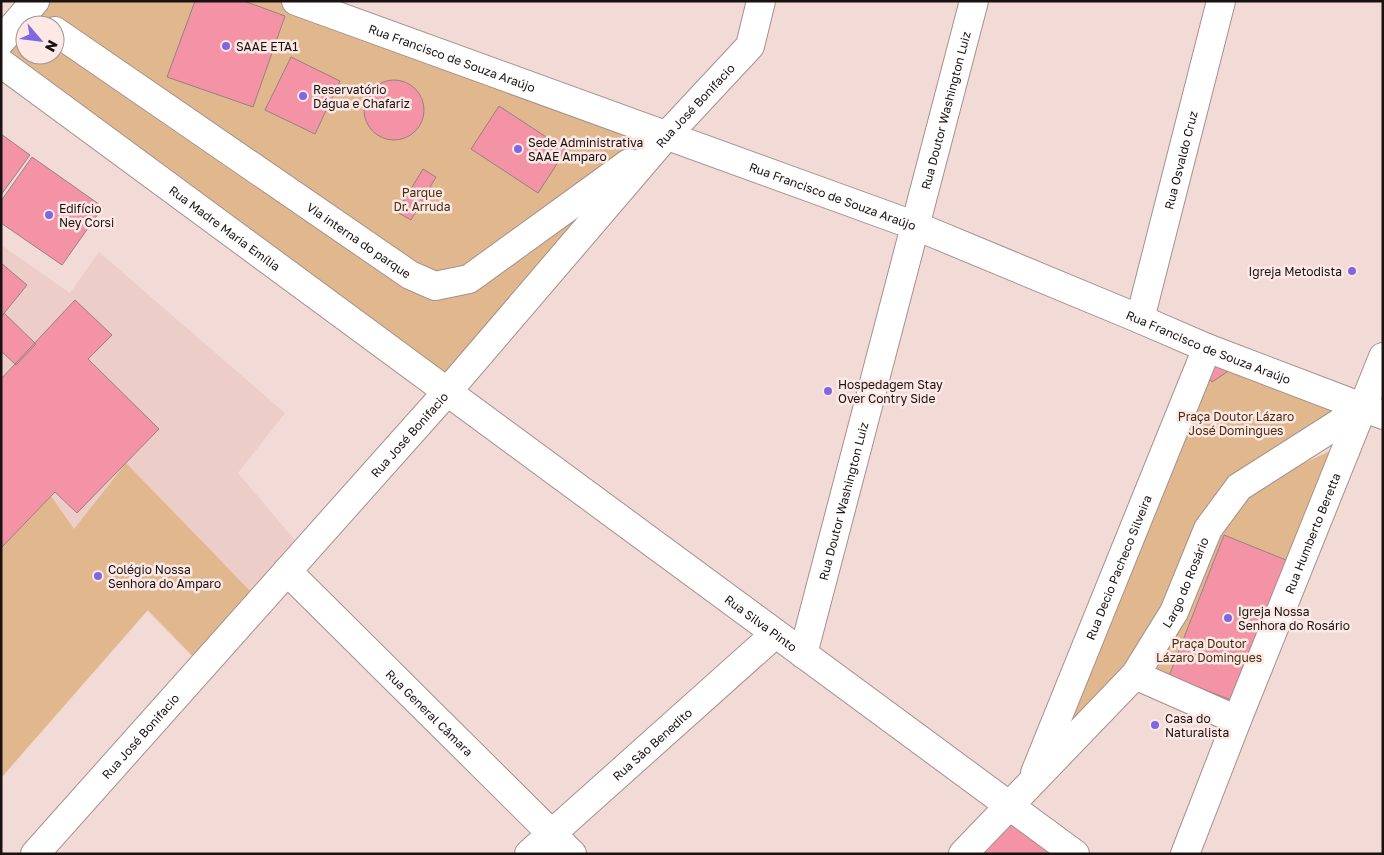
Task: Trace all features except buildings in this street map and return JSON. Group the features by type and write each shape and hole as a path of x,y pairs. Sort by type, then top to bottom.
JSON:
{"street":[{"name":"Rua Francisco de Souza Araújo","path":"296,1 916,226 1140,318 1207,348 1373,412"},
{"name":"Rua José Bonifacio","path":"35,854 447,392 667,135 750,46 761,1"},
{"name":"Rua Doutor Washington Luiz","path":"803,654 974,1"},
{"name":"Rua Osvaldo Cruz","path":"1140,318 1220,1"},
{"path":"1,41 36,13"},
{"name":"Via interna do parque","path":"65,38 410,275 435,286 469,279 667,135"},
{"name":"Rua Madre Maria Emília","path":"1,63 447,392"},
{"name":"Rua Decio Pacheco Silveira","path":"1030,786 1207,348"},
{"name":"Rua Humberto Beretta","path":"1185,854 1237,720 1373,412 1383,357"},
{"name":"Rua Silva Pinto","path":"447,392 1075,854"},
{"name":"Largo do Rosário","path":"963,854 1135,675 1174,612 1208,529 1239,488 1373,412"},
{"name":"Rua General Câmara","path":"287,571 572,854"},
{"name":"Rua São Benedito","path":"528,854 775,634"},
{"path":"1135,675 1237,720"}],"shaded area":[{"path":"1,245 70,293 99,252 285,413 238,473 305,552 202,666 147,611 1,778"}],"green space":[{"name":"Parque Dr. Arruda","path":"37,1 291,1 663,136 447,389 1,82 1,43 15,27 15,65 65,65 65,15 25,15"},
{"name":"Praça Doutor Lázaro José Domingues","path":"1208,356 1342,411 1232,486 1131,668 1046,759"},
{"name":"Praça Doutor Lázaro Domingues","path":"1340,446 1233,709 1144,672 1216,530 1246,491"},
{"path":"126,463 260,601 202,666 148,610 1,778 1,547 51,496 74,529"}],"place":[{"name":"SAAE ETA1","path":"226,46"},
{"name":"Reservatório Dágua e Chafariz","path":"303,96"},
{"name":"Sede Administrativa SAAE Amparo","path":"518,149"},
{"name":"Edifício Ney Corsi","path":"49,215"},
{"name":"Igreja Metodista","path":"1352,271"},
{"name":"Hospedagem Stay Over Contry Side","path":"828,391"},
{"name":"Colégio Nossa Senhora do Amparo","path":"98,576"},
{"name":"Igreja Nossa Senhora do Rosário","path":"1228,618"},
{"name":"Casa do Naturalista","path":"1155,725"}]}
